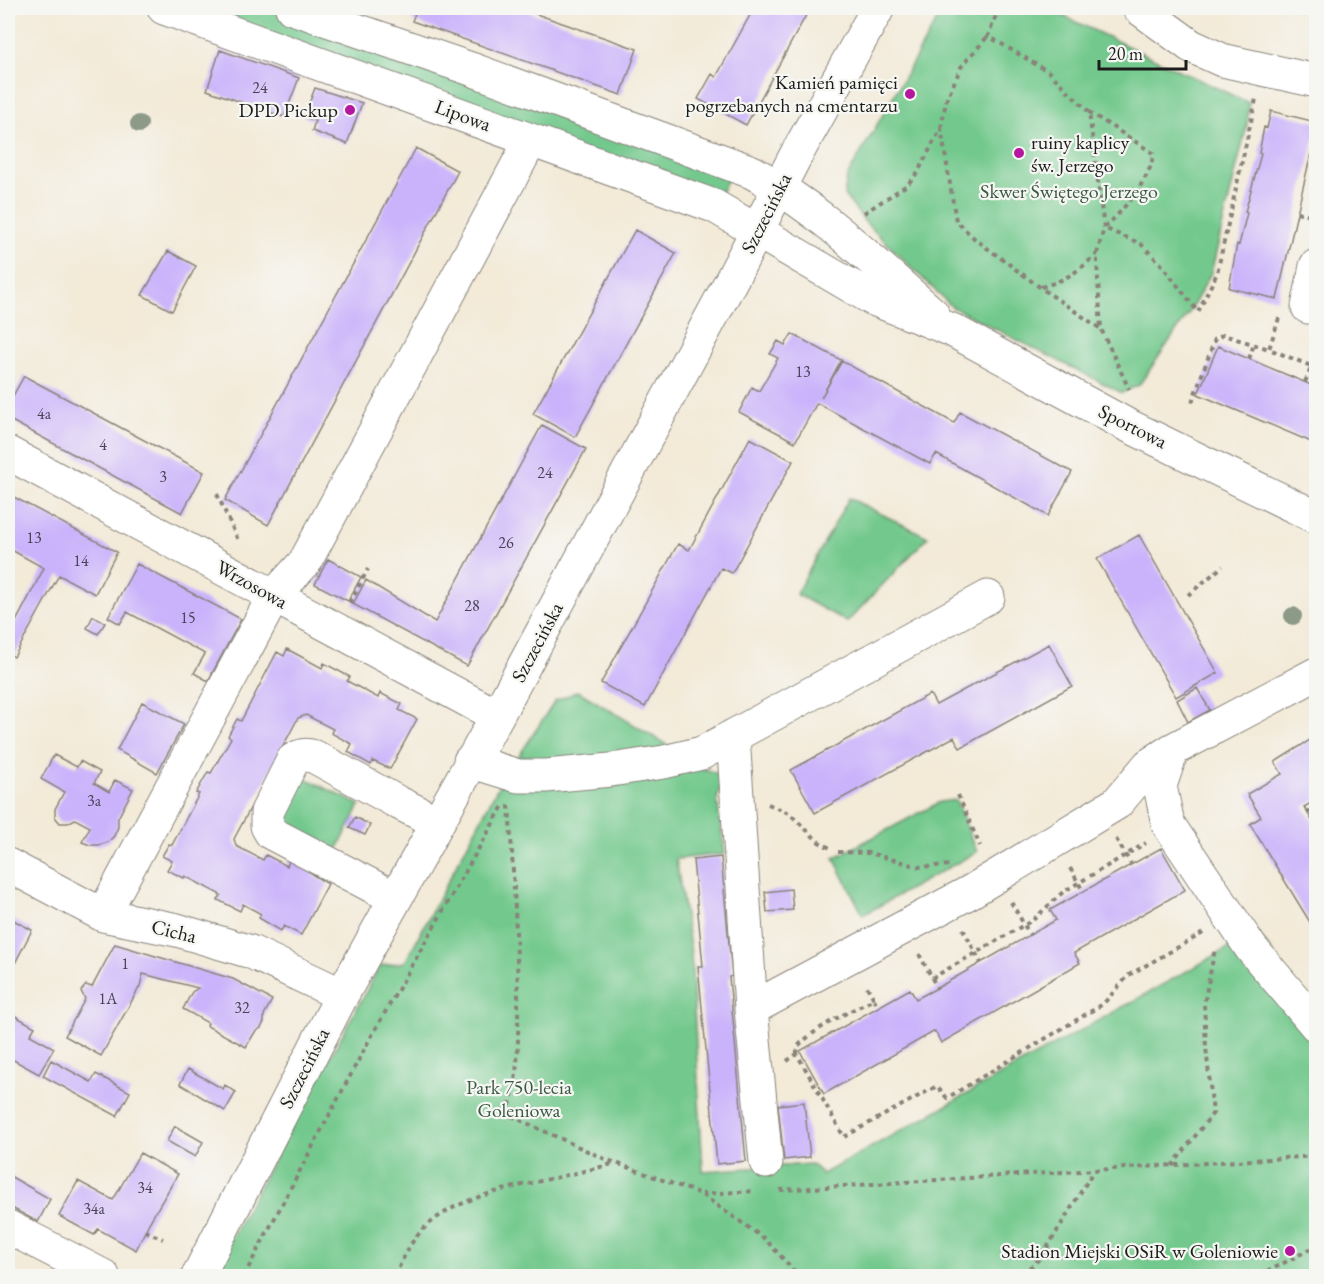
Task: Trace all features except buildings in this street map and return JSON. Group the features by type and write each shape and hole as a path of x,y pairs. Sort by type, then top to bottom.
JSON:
{"street":[{"name":"Lipowa","path":"164,8 714,206 757,231"},
{"path":"292,8 638,129 752,172 780,187"},
{"name":"Szczecińska","path":"198,1276 342,995 497,716 878,8"},
{"path":"1138,8 1191,45 1222,60 1317,81"},
{"path":"103,915 274,596 305,562 531,140"},
{"name":"Sportowa","path":"780,187 952,330"},
{"name":"Sportowa","path":"757,231 813,266 873,299 952,330 1125,424 1317,517"},
{"path":"1294,311 1317,266"},
{"name":"Wrzosowa","path":"8,453 497,716"},
{"path":"470,761 518,777 610,770 664,762 702,753 988,597"},
{"path":"751,1009 970,892 1117,803 1149,765 1172,750 1317,674"},
{"path":"733,736 751,1009 770,1181"},
{"path":"1172,750 1160,786 1168,824 1216,917 1251,948 1317,1025"},
{"path":"395,898 271,833 267,826 267,812 293,760 307,754 315,757 437,822"},
{"name":"Cicha","path":"8,865 103,915 177,930 251,952 342,995"},
{"path":"9,1231 103,1276"}],"path":[{"path":"878,204 908,185 918,172 941,128 946,101 961,67 988,36 999,8"},
{"path":"988,36 1049,72 1089,112 1153,153 1153,160 1135,194 1120,214 1104,228"},
{"path":"1104,228 1141,244 1161,264 1198,312 1217,273 1257,95"},
{"path":"1089,112 1104,228 1097,254 1101,329 1128,387"},
{"path":"941,128 956,221 975,239 1101,329"},
{"path":"1297,212 1317,216"},
{"path":"1041,288 1062,281 1097,254"},
{"path":"1269,349 1294,311"},
{"path":"1192,402 1215,339 1223,335 1269,349 1314,367 1305,382"},
{"path":"1249,359 1254,345"},
{"path":"217,494 238,542"},
{"path":"1188,595 1223,566"},
{"path":"345,612 368,569"},
{"path":"244,1276 367,1044 509,795 517,956 518,1051 516,1079 507,1114 617,1163 702,1194 765,1239 799,1276"},
{"path":"958,795 980,846"},
{"path":"764,801 789,813 819,842 832,849"},
{"path":"1307,813 1317,807"},
{"path":"1114,835 1131,864"},
{"path":"932,978 1024,926 1063,892 1149,841"},
{"path":"838,852 870,853 919,867 953,864"},
{"path":"1067,862 1083,891"},
{"path":"1007,895 1030,935"},
{"path":"874,999 815,1031 797,1047 797,1054 844,1137 937,1086 947,1098 1103,1004 1129,975 1216,917"},
{"path":"1172,1167 1213,1113 1204,1004 1215,948 1216,917"},
{"path":"960,923 981,963"},
{"path":"915,948 937,988"},
{"path":"862,978 878,1007"},
{"path":"758,1082 797,1054"},
{"path":"702,1194 770,1181 1094,1172 1317,1156"},
{"path":"395,1276 417,1236 434,1221 463,1203 490,1193 617,1163"},
{"path":"1013,1276 1032,1266 1042,1256 1094,1172"},
{"path":"145,1231 164,1239"},
{"path":"1259,1276 1317,1245"}],"green space":[{"path":"191,8 267,8 731,172 718,199"},
{"name":"Skwer Świętego Jerzego","path":"944,8 1046,8 1249,103 1247,125 1211,273 1189,313 1139,385 1122,393 952,307 866,223 844,195 847,177"},
{"path":"849,498 928,537 847,622 796,594"},
{"name":"Park 750-lecia Goleniowa","path":"578,691 699,767 724,776 717,799 725,854 676,859 691,953 703,1171 811,1164 823,1174 1257,932 1316,1013 1316,1276 210,1276 380,966 405,962 497,789 555,701"},
{"path":"295,773 360,805 334,856 276,827"},
{"path":"956,800 977,852 863,915 834,858 940,802"}],"place":[{"name":"Kamień pamięci pogrzebanych na cmentarzu","path":"910,94"},
{"name":"DPD Pickup","path":"350,110"},
{"name":"ruiny kaplicy św. Jerzego","path":"1019,153"},
{"name":"Stadion Miejski OSiR w Goleniowie","path":"1290,1251"}]}
